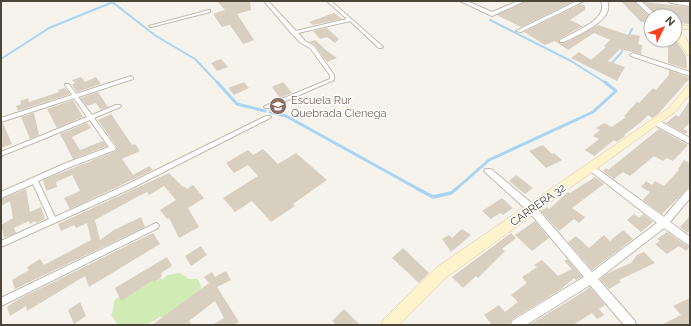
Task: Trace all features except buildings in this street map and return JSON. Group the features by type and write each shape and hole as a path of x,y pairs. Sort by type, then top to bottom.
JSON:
{"main road":[{"path":"683,40 690,53"},
{"name":"CARRERA 32","path":"388,325 442,272 656,122 672,110 690,88"}],"street":[{"path":"266,1 294,33 303,42 312,47 332,75 332,80 267,107"},
{"path":"329,1 381,47"},
{"path":"463,1 492,14 522,1"},
{"path":"519,31 582,1"},
{"path":"562,41 597,22 604,14 606,5 604,1"},
{"path":"638,1 645,8"},
{"path":"671,1 690,4"},
{"path":"151,26 209,11"},
{"path":"294,33 350,20"},
{"path":"633,55 690,74"},
{"path":"1,120 131,78"},
{"path":"1,195 68,165 113,148 67,86"},
{"path":"1,154 118,106"},
{"path":"1,244 128,187 268,117"},
{"path":"656,122 690,141"},
{"path":"592,168 690,242"},
{"path":"488,171 532,209 631,325"},
{"path":"34,180 53,220"},
{"path":"516,325 592,278 665,222 690,192"},
{"path":"1,302 156,226"}],"green space":[{"path":"180,273 189,279 198,279 201,286 200,301 170,321 160,317 147,325 118,325 111,315 114,302 121,295 159,276 162,280 167,275"}],"waterway":[{"path":"1,59 49,28 113,2"},
{"path":"113,2 156,36 195,59 218,83"},
{"path":"490,20 571,61 606,83"},
{"path":"628,37 632,29"},
{"path":"610,65 621,53 624,46"},
{"path":"217,82 237,104 265,111"},
{"path":"455,190 489,160 593,112 616,91 605,82"},
{"path":"270,112 286,116 420,190"},
{"path":"418,189 433,197 451,193 456,189"}],"place":[{"name":"Escuela Rur Quebrada Cienega","path":"278,106"}]}
